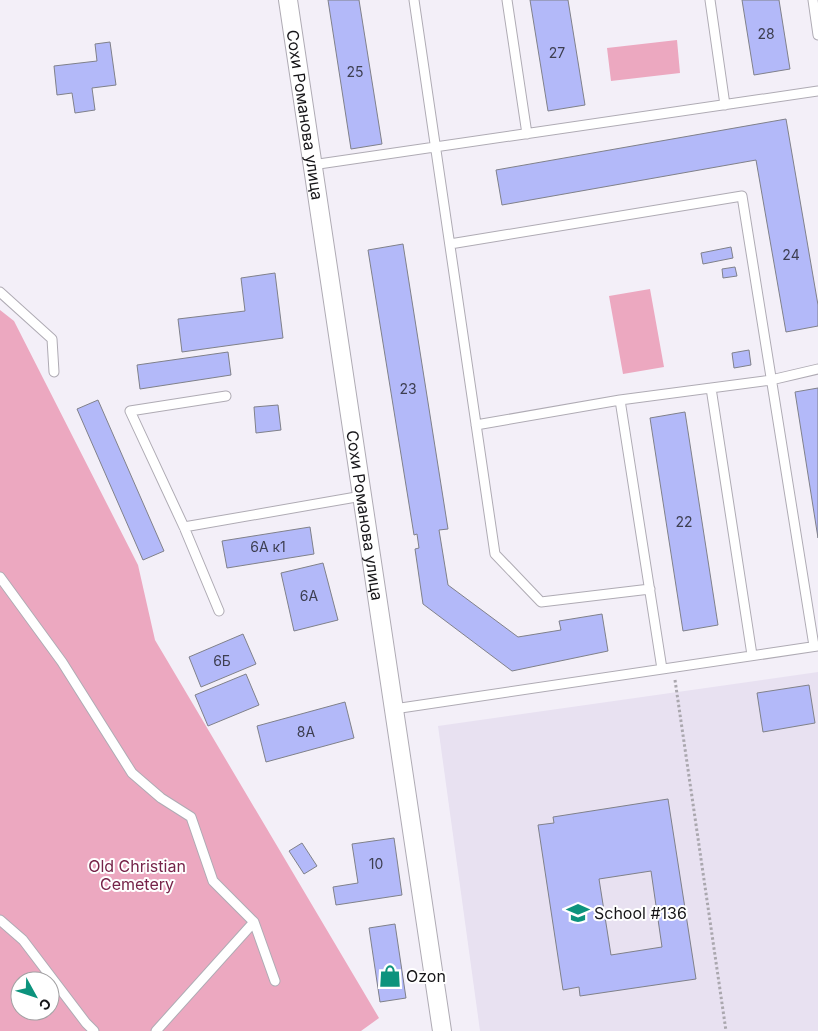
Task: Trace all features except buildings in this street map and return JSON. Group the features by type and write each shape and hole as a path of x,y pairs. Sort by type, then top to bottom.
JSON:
{"street":[{"name":"Сохи Романова улица","path":"288,0 442,1031"}],"lane":[{"path":"414,0 495,554 541,602 650,589"},
{"path":"507,0 528,134"},
{"path":"710,0 725,105"},
{"path":"813,0 818,35"},
{"path":"312,165 818,92"},
{"path":"394,709 816,646 742,196 450,244"},
{"path":"0,292 52,339 54,372"},
{"path":"476,425 620,400 771,380 818,369"},
{"path":"711,388 752,655"},
{"path":"219,611 184,527 130,411 226,396"},
{"path":"620,400 662,669"},
{"path":"184,527 362,496"},
{"path":"0,577 62,662 132,773 161,798 191,817 213,881 254,922 275,981"},
{"path":"0,920 23,940 86,1024 94,1031"},
{"path":"156,1031 254,922"}],"path":[{"path":"673,667 726,1031"}],"shaded area":[{"path":"818,672 818,1031 480,1031 438,726"}],"green space":[{"path":"677,40 680,73 611,81 607,48"},
{"path":"650,289 664,367 623,374 609,296"},
{"name":"Old Christian Cemetery","path":"0,310 14,321 138,565 155,640 379,1018 361,1031 0,1031"}],"place":[{"name":"School #136","path":"578,913"},
{"name":"Ozon","path":"390,976"}]}
